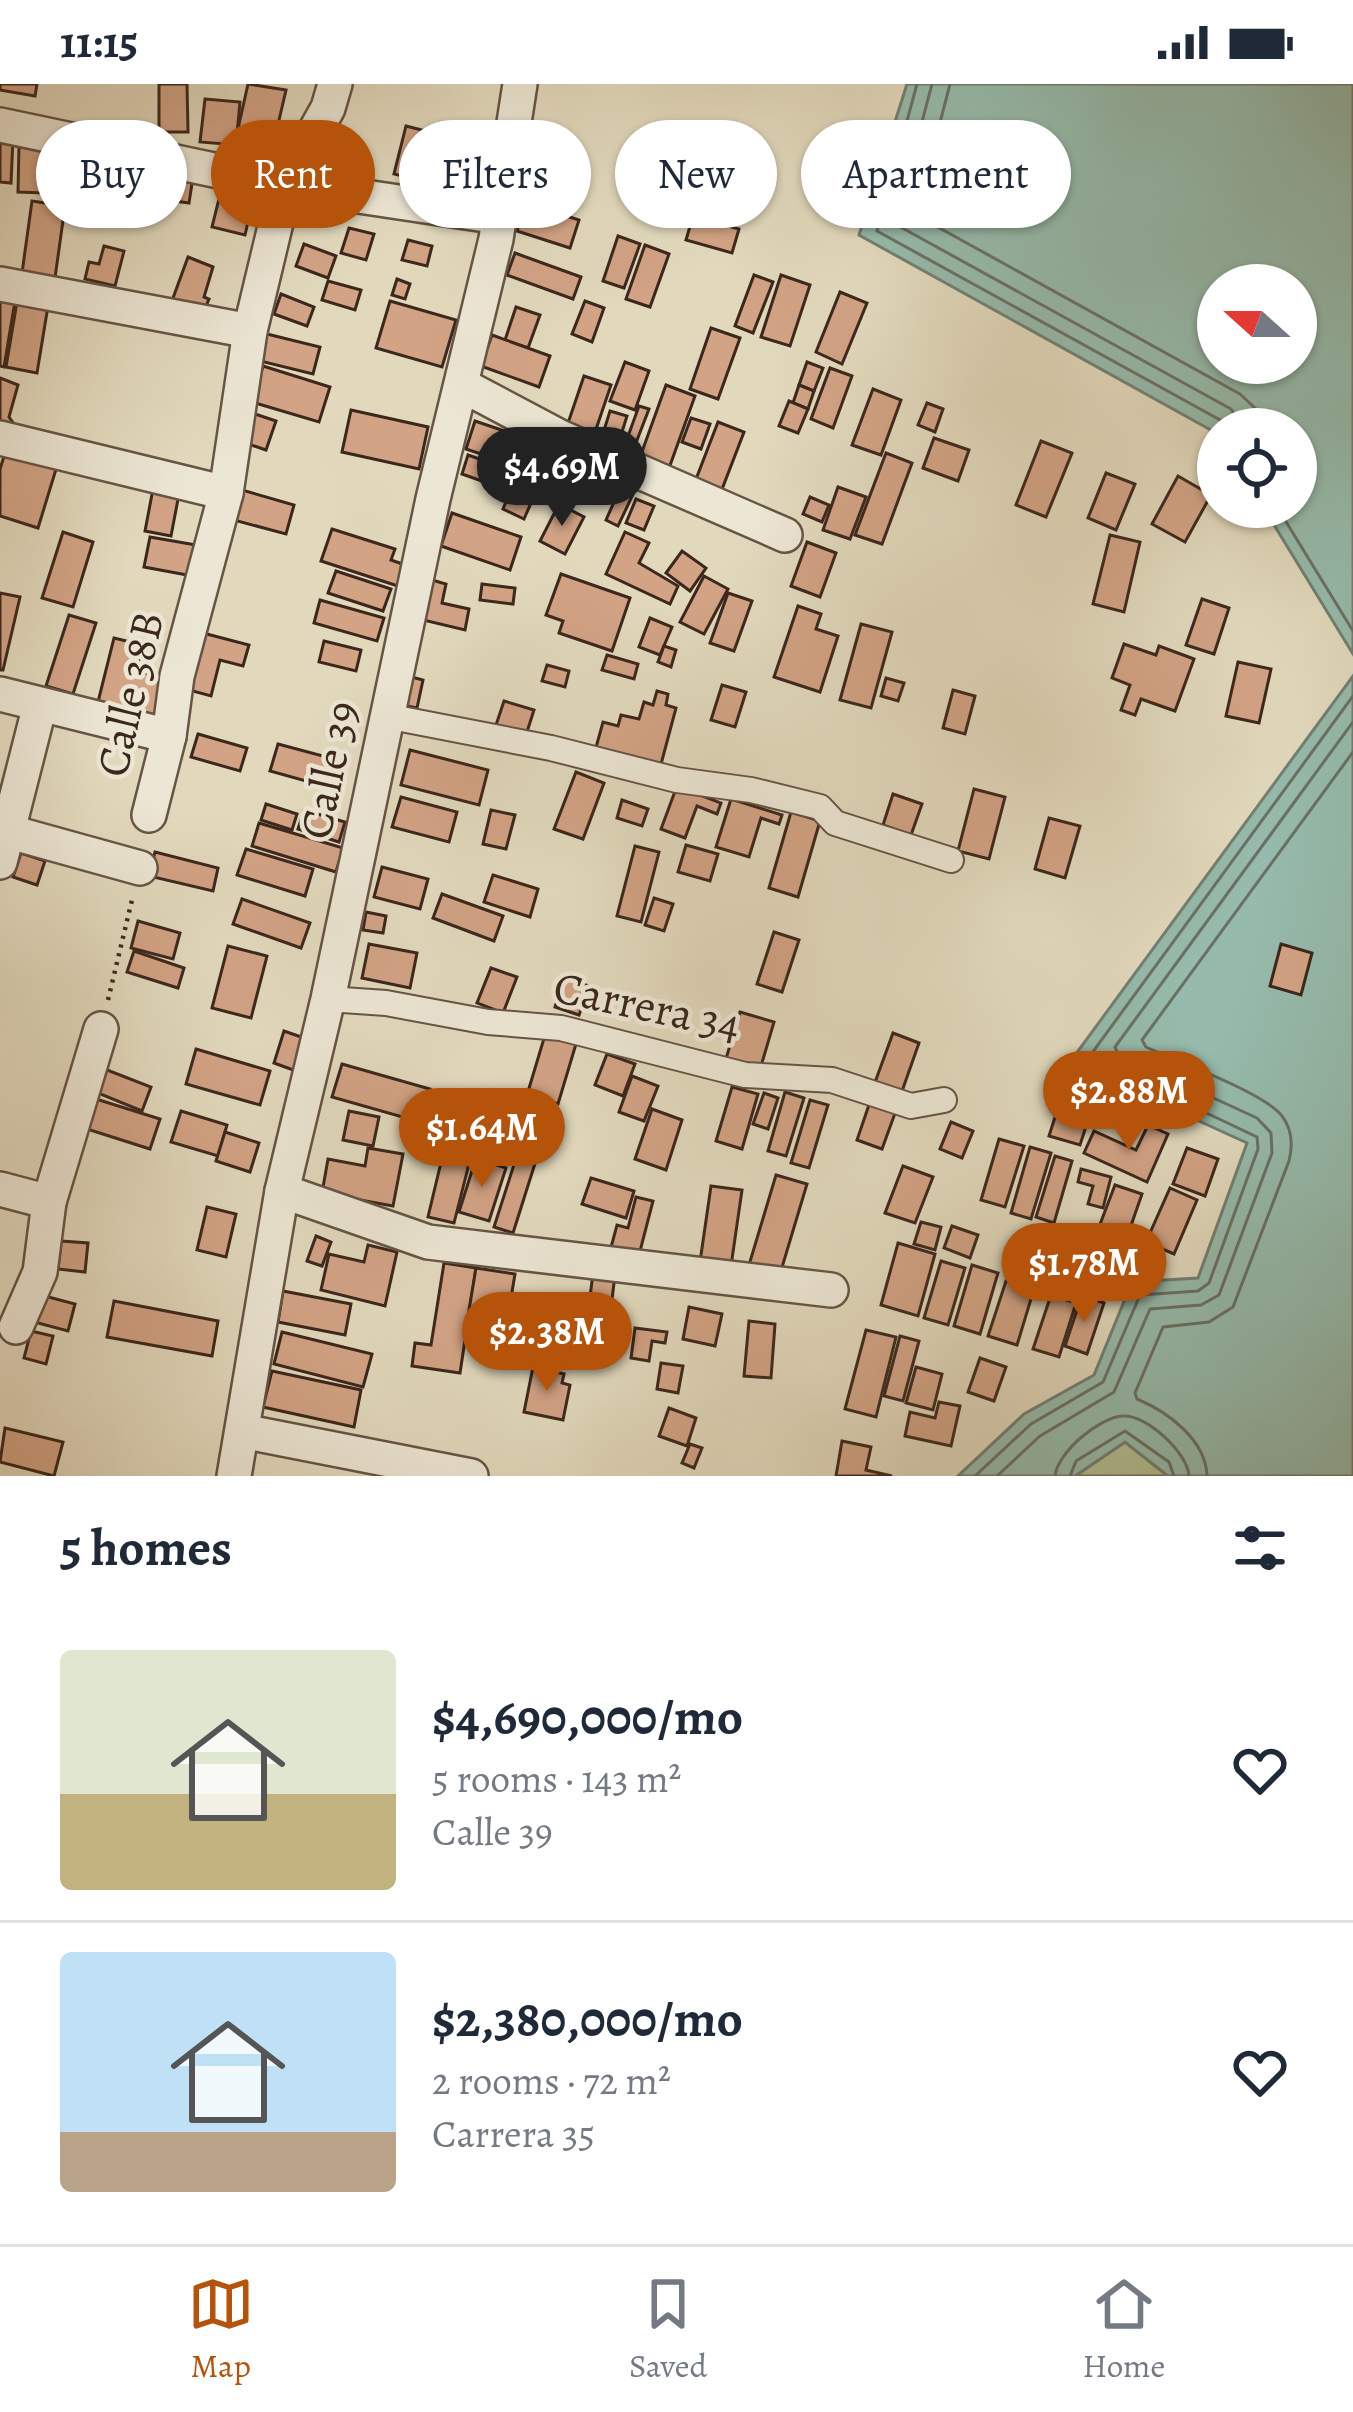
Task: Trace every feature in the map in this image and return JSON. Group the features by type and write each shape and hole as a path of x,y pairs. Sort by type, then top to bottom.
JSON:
{"street":[{"name":"Calle 38B","path":"321,120 334,84"},
{"name":"Calle 39","path":"514,120 520,84"},
{"path":"0,124 211,168"},
{"name":"Calle 38B","path":"149,814 169,736 177,676 226,493 250,331 275,228"},
{"name":"Calle 39","path":"234,1476 282,1191 497,228"},
{"path":"0,284 250,331"},
{"path":"462,385 562,438 785,535"},
{"path":"0,437 226,493"},
{"path":"0,694 169,736"},
{"path":"40,705 5,847 140,868"},
{"path":"386,716 551,748 676,780 797,801 820,807 835,823 951,860"},
{"name":"Carrera 34","path":"328,999 561,1028 745,1075 832,1080 911,1106 944,1100"},
{"path":"16,1327 40,1273 49,1202 100,1029"},
{"path":"0,1189 49,1202"},
{"path":"282,1191 428,1242 831,1290"},
{"path":"242,1431 471,1476"}],"path":[{"path":"100,1029 140,868"}],"shaded area":[{"path":"1125,1442 1168,1476 1075,1476"}],"water":[{"path":"907,84 1353,84 1353,654 1276,528 1317,528 1317,408 1197,408 1197,422 859,235 861,228 1071,228 1071,120 896,120"},
{"path":"1353,676 1353,1476 1168,1476 1125,1442 1075,1476 958,1476 1024,1414 1094,1375 1132,1282 1198,1278 1247,1143 1070,1062"}],"building":[{"path":"0,84 37,84 35,96 0,90"},
{"path":"159,84 187,84 188,132 187,120 159,120"},
{"path":"248,84 286,90 279,120 240,120"},
{"path":"205,99 240,102 238,120 211,120 211,143 200,142"},
{"path":"0,138 13,139 11,183 0,182"},
{"path":"19,145 36,145 36,193 18,192"},
{"path":"187,176 193,177 187,203"},
{"path":"32,201 36,202 36,228 62,228 55,278 22,273"},
{"path":"216,228 247,228 245,235"},
{"path":"349,228 374,234 366,260 341,253"},
{"path":"518,228 576,228 570,248"},
{"path":"690,228 739,229 732,253 686,240"},
{"path":"618,236 640,244 624,288 603,281"},
{"path":"408,240 432,246 427,266 402,260"},
{"path":"304,244 336,256 328,278 296,266"},
{"path":"645,245 669,254 650,307 626,299"},
{"path":"104,246 124,251 115,286 85,279 89,262 99,264"},
{"path":"515,253 581,277 573,299 507,275"},
{"path":"188,257 213,267 204,297 209,299 199,323 169,309"},
{"path":"754,275 773,282 753,333 735,326"},
{"path":"781,275 810,285 790,346 761,337"},
{"path":"397,279 410,284 405,299 392,295"},
{"path":"328,281 361,290 355,310 322,300"},
{"path":"840,292 867,303 842,364 816,352"},
{"path":"281,294 314,307 307,326 274,314"},
{"path":"0,299 15,301 4,367 0,366"},
{"path":"390,301 456,320 442,367 376,348"},
{"path":"585,301 604,308 592,342 572,334"},
{"path":"17,302 48,306 37,373 6,367"},
{"path":"516,307 540,315 528,348 505,340"},
{"path":"711,328 740,338 718,399 690,389"},
{"path":"267,334 320,347 313,374 260,361"},
{"path":"492,335 550,356 539,387 481,366"},
{"path":"625,362 649,371 635,410 610,401"},
{"path":"807,362 823,368 814,391 799,385"},
{"path":"263,366 330,387 319,422 252,402"},
{"path":"830,368 852,376 833,428 811,419"},
{"path":"584,376 611,385 593,438 566,429"},
{"path":"0,378 18,385 9,417 14,424 0,433"},
{"path":"666,385 695,396 668,471 639,460"},
{"path":"799,385 814,391 808,409 793,403"},
{"path":"873,389 901,400 881,455 852,445"},
{"path":"789,401 808,409 798,433 779,426"},
{"path":"927,403 943,409 935,432 918,425"},
{"path":"639,406 649,409 632,453 623,450"},
{"path":"240,409 276,421 266,450 231,438"},
{"path":"351,410 428,427 419,469 342,452"},
{"path":"610,411 627,416 617,448 600,443"},
{"path":"691,418 710,424 701,449 682,442"},
{"path":"475,421 557,449 548,476 466,449"},
{"path":"718,422 744,432 719,497 693,487"},
{"path":"934,438 969,450 958,481 923,468"},
{"path":"1041,441 1072,453 1046,517 1016,505"},
{"path":"6,450 57,466 38,528 0,516 0,469"},
{"path":"886,453 912,463 882,544 855,535"},
{"path":"468,455 516,472 510,491 462,474"},
{"path":"157,468 183,473 171,536 145,531"},
{"path":"1106,473 1135,484 1116,530 1088,518"},
{"path":"1178,476 1197,487 1197,520 1185,542 1152,524"},
{"path":"622,484 635,490 618,526 606,520"},
{"path":"228,486 294,505 286,534 219,516"},
{"path":"512,487 534,496 524,519 503,509"},
{"path":"838,487 866,497 850,539 823,530"},
{"path":"810,497 829,505 822,522 803,514"},
{"path":"636,499 654,506 644,530 626,523"},
{"path":"559,504 584,517 565,554 540,541"},
{"path":"452,513 521,537 510,570 441,546"},
{"path":"332,529 395,549 391,560 408,566 401,587 321,561"},
{"path":"63,532 93,542 73,607 42,598"},
{"path":"625,532 649,543 639,563 678,586 670,604 606,574"},
{"path":"1110,535 1140,542 1124,612 1093,604"},
{"path":"150,537 219,549 214,580 144,567"},
{"path":"807,542 836,553 820,597 791,586"},
{"path":"682,551 706,568 690,591 666,573"},
{"path":"336,571 391,589 383,611 328,593"},
{"path":"561,574 630,598 612,651 559,633 563,621 546,615"},
{"path":"704,576 728,589 704,634 680,622"},
{"path":"432,580 446,584 442,603 469,609 465,630 423,620"},
{"path":"482,584 515,588 513,604 480,600"},
{"path":"0,593 20,597 3,670 0,670"},
{"path":"728,593 752,601 734,651 710,643"},
{"path":"1202,599 1229,608 1214,654 1186,645"},
{"path":"320,600 384,618 377,641 314,623"},
{"path":"798,606 821,614 816,629 838,636 820,692 774,677"},
{"path":"69,615 96,623 73,694 46,686"},
{"path":"650,618 672,627 660,655 639,647"},
{"path":"861,624 892,632 871,708 840,700"},
{"path":"203,633 249,645 243,666 220,660 211,696 189,690"},
{"path":"114,638 143,645 136,671 167,678 156,721 97,706"},
{"path":"324,641 361,650 356,671 319,662"},
{"path":"1124,644 1156,655 1159,646 1194,659 1175,711 1141,699 1135,715 1121,710 1130,685 1112,678"},
{"path":"664,646 676,650 671,667 658,662"},
{"path":"607,655 638,664 634,679 602,670"},
{"path":"1238,662 1271,669 1259,723 1226,716"},
{"path":"547,665 569,671 565,687 542,681"},
{"path":"408,676 423,680 417,708 402,705"},
{"path":"886,678 904,683 898,701 881,696"},
{"path":"722,685 746,692 735,727 711,720"},
{"path":"953,690 975,696 965,734 943,728"},
{"path":"657,691 668,694 666,705 676,708 660,768 595,751 603,722 618,726 621,715 639,719 644,702 653,705"},
{"path":"504,701 534,710 526,735 496,725"},
{"path":"198,734 247,748 240,771 191,757"},
{"path":"278,744 338,760 331,788 270,771"},
{"path":"410,750 488,770 479,805 401,785"},
{"path":"576,772 604,783 583,839 554,829"},
{"path":"677,786 721,803 717,814 697,806 685,838 661,829"},
{"path":"974,789 1005,797 989,859 958,851"},
{"path":"893,794 922,804 911,835 883,825"},
{"path":"401,797 457,812 449,842 392,827"},
{"path":"731,799 782,815 779,824 761,818 749,857 716,847"},
{"path":"622,800 648,809 642,826 617,818"},
{"path":"266,804 297,814 292,830 261,820"},
{"path":"304,810 345,822 339,842 298,829"},
{"path":"491,810 515,815 506,849 483,844"},
{"path":"791,812 820,821 798,897 769,888"},
{"path":"1049,818 1080,826 1065,878 1035,869"},
{"path":"259,823 343,848 336,872 252,846"},
{"path":"686,845 718,854 710,881 678,872"},
{"path":"635,846 659,852 641,922 617,916"},
{"path":"246,849 313,869 305,896 237,875"},
{"path":"155,852 218,868 213,891 149,876"},
{"path":"21,853 45,861 37,885 13,877"},
{"path":"382,867 428,879 420,909 374,897"},
{"path":"493,875 538,889 530,917 484,902"},
{"path":"442,894 503,916 494,941 433,918"},
{"path":"654,898 673,904 664,931 645,925"},
{"path":"242,899 310,923 301,948 233,924"},
{"path":"366,912 386,916 383,933 363,930"},
{"path":"138,921 180,933 173,959 131,948"},
{"path":"774,932 799,940 782,992 757,984"},
{"path":"369,944 417,953 410,988 362,978"},
{"path":"1281,944 1312,953 1301,995 1270,986"},
{"path":"228,946 267,956 251,1018 212,1008"},
{"path":"134,951 184,968 178,988 127,972"},
{"path":"491,968 517,977 503,1013 477,1003"},
{"path":"564,978 589,986 579,1015 555,1007"},
{"path":"740,1012 774,1022 759,1073 725,1062"},
{"path":"284,1031 307,1039 296,1071 274,1063"},
{"path":"893,1033 919,1043 901,1094 874,1085"},
{"path":"545,1035 576,1044 558,1104 527,1095"},
{"path":"196,1049 270,1071 260,1105 186,1084"},
{"path":"607,1054 635,1064 623,1096 595,1085"},
{"path":"342,1064 430,1089 420,1122 332,1097"},
{"path":"102,1068 151,1087 142,1111 93,1091"},
{"path":"632,1076 658,1086 644,1121 619,1112"},
{"path":"732,1087 758,1094 742,1149 716,1141"},
{"path":"785,1092 804,1098 786,1156 768,1151"},
{"path":"1063,1092 1094,1102 1080,1145 1049,1136"},
{"path":"764,1093 778,1098 768,1129 753,1124"},
{"path":"872,1096 898,1105 882,1149 857,1140"},
{"path":"96,1099 160,1119 150,1149 87,1129"},
{"path":"810,1100 828,1105 809,1168 791,1163"},
{"path":"652,1109 682,1120 666,1170 635,1159"},
{"path":"181,1111 227,1125 218,1156 171,1142"},
{"path":"349,1111 379,1117 373,1146 343,1140"},
{"path":"951,1122 973,1131 962,1158 940,1149"},
{"path":"1148,1125 1168,1134 1147,1182 1084,1153 1094,1131 1136,1150"},
{"path":"225,1132 259,1143 250,1172 216,1161"},
{"path":"999,1139 1024,1146 1005,1207 981,1200"},
{"path":"1030,1147 1051,1153 1031,1219 1011,1213"},
{"path":"368,1148 403,1154 393,1206 322,1193 328,1159 365,1166"},
{"path":"1187,1148 1218,1159 1205,1196 1173,1184"},
{"path":"519,1149 538,1154 513,1233 494,1227"},
{"path":"443,1154 470,1160 454,1223 428,1217"},
{"path":"1055,1156 1072,1161 1054,1223 1036,1217"},
{"path":"476,1158 506,1168 489,1221 459,1212"},
{"path":"903,1166 933,1177 915,1223 885,1213"},
{"path":"1081,1169 1111,1177 1103,1208 1088,1204 1093,1186 1078,1182"},
{"path":"776,1175 807,1184 780,1274 749,1265"},
{"path":"591,1178 634,1191 626,1218 582,1204"},
{"path":"1115,1185 1142,1194 1127,1237 1099,1227"},
{"path":"711,1186 742,1190 731,1266 700,1262"},
{"path":"1170,1188 1197,1200 1174,1254 1146,1242"},
{"path":"636,1197 653,1201 638,1259 610,1251 617,1225 628,1228"},
{"path":"207,1207 236,1214 226,1257 197,1250"},
{"path":"921,1222 941,1227 935,1250 914,1244"},
{"path":"952,1226 978,1235 970,1258 944,1248"},
{"path":"316,1236 331,1242 322,1266 307,1261"},
{"path":"61,1241 88,1243 85,1272 58,1269"},
{"path":"898,1243 935,1254 918,1316 881,1305"},
{"path":"368,1245 397,1252 385,1306 321,1290 329,1254 364,1262"},
{"path":"941,1261 965,1268 948,1325 924,1318"},
{"path":"444,1263 476,1268 460,1373 412,1366 415,1343 431,1345"},
{"path":"972,1265 998,1273 980,1334 954,1326"},
{"path":"476,1268 515,1274 506,1328 467,1322"},
{"path":"593,1273 615,1275 604,1364 582,1361"},
{"path":"1006,1281 1034,1289 1017,1345 988,1336"},
{"path":"283,1291 351,1304 345,1335 278,1322"},
{"path":"41,1295 75,1304 68,1331 34,1322"},
{"path":"1051,1295 1076,1303 1059,1357 1033,1349"},
{"path":"1082,1295 1104,1303 1087,1354 1065,1346"},
{"path":"114,1301 218,1321 212,1356 107,1337"},
{"path":"689,1307 722,1314 715,1346 683,1339"},
{"path":"749,1321 775,1324 771,1378 744,1376"},
{"path":"635,1328 667,1332 665,1343 652,1341 649,1361 631,1358"},
{"path":"866,1330 896,1337 876,1417 845,1409"},
{"path":"31,1331 53,1336 46,1364 24,1358"},
{"path":"282,1332 372,1354 363,1387 274,1364"},
{"path":"900,1336 919,1341 903,1401 884,1396"},
{"path":"980,1358 1006,1367 994,1401 968,1392"},
{"path":"661,1363 683,1366 678,1393 657,1389"},
{"path":"533,1367 564,1374 562,1383 570,1385 563,1420 524,1412"},
{"path":"916,1367 942,1374 933,1410 906,1403"},
{"path":"272,1371 361,1390 354,1427 263,1407"},
{"path":"939,1402 960,1406 951,1446 905,1436 910,1412 935,1418"},
{"path":"669,1408 696,1418 687,1446 659,1436"},
{"path":"5,1428 63,1442 54,1476 0,1462"},
{"path":"842,1441 871,1447 866,1470 892,1476 836,1476"},
{"path":"690,1444 702,1448 694,1468 682,1463"}]}
